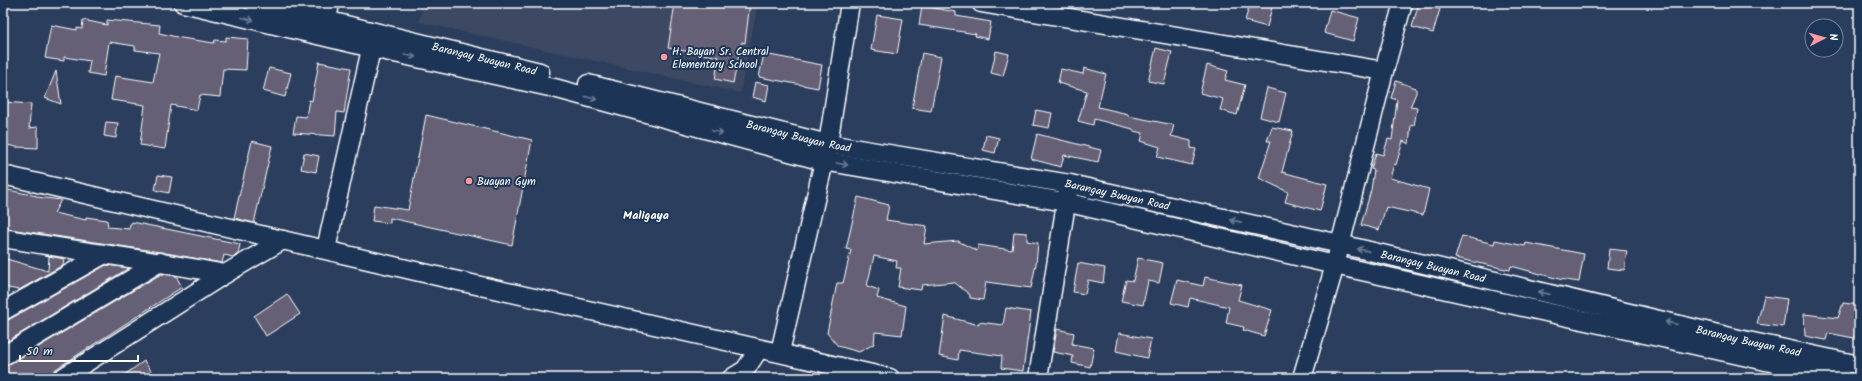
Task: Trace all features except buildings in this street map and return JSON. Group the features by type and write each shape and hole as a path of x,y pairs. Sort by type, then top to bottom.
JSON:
{"street":[{"path":"183,3 327,20"},
{"path":"255,3 327,20 373,40 823,161 1066,202 1335,265 1836,371"},
{"path":"780,352 828,144 850,3"},
{"path":"981,3 1384,70"},
{"path":"1302,378 1335,265 1384,70 1403,3"},
{"path":"326,250 373,40"},
{"name":"Barangay Buayan Road","path":"373,40 828,144 1070,184 1340,244 1743,340 1836,371 1859,365"},
{"path":"924,178 926,160"},
{"path":"3,175 759,350 780,352 890,378"},
{"path":"1038,378 1070,184"},
{"path":"3,238 103,255 160,262 224,274"},
{"path":"62,378 224,274 283,240"},
{"path":"3,311 103,255"},
{"path":"3,356 160,262"},
{"path":"742,375 759,350"}],"shaded area":[{"name":"H. Bayan Sr. Central Elementary School","path":"423,3 758,3 740,93 419,22"}],"place":[{"name":"H. Bayan Sr. Central Elementary School","path":"664,57"},
{"name":"Buayan Gym","path":"469,181"}],"district":[{"name":"Maligaya","path":"646,215"}]}
